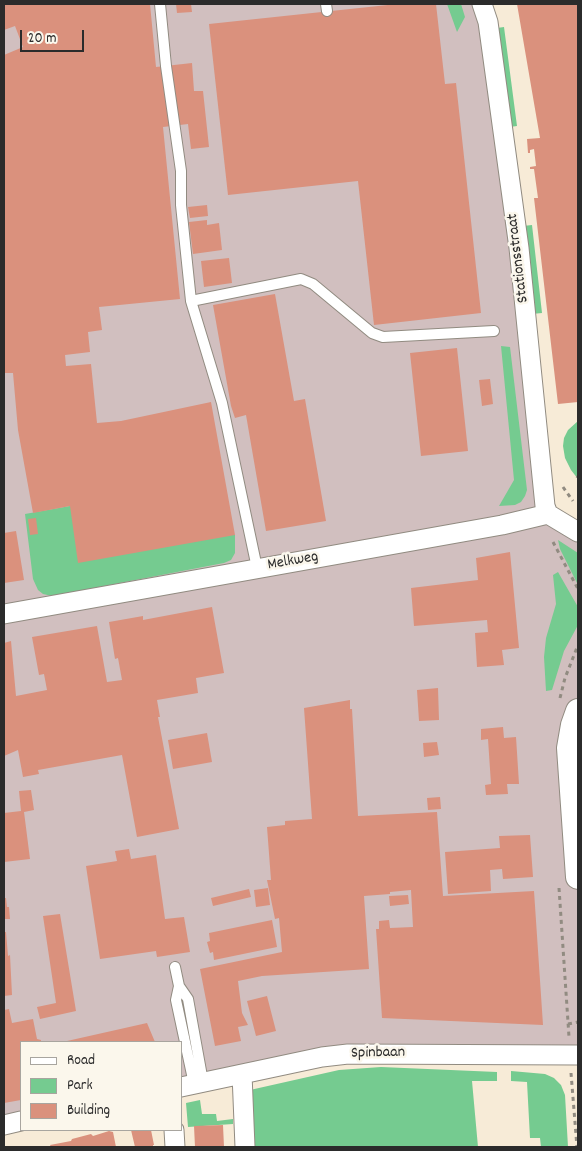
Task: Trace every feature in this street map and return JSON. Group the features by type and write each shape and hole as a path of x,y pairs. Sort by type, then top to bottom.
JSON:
{"street":[{"name":"Stationsstraat","path":"482,4 488,22 519,248 548,514"},
{"path":"548,514 578,532"},
{"name":"Melkweg","path":"4,614 502,525 548,514"},
{"path":"568,709 573,725 570,748 578,877"},
{"name":"Spinbaan","path":"193,1084 322,1057 348,1054 575,1063"},
{"path":"242,1074 245,1147"},
{"path":"4,1125 20,1121"},
{"path":"174,1131 175,1147"}],"lane":[{"path":"160,4 166,66 181,171 180,205 191,301 222,403 257,568"},
{"path":"191,301 300,279 313,284 372,333 383,337 494,331"},
{"path":"175,967 179,986 188,999 193,1084"}],"path":[{"path":"548,514 551,536 578,589"},
{"path":"568,709 565,678 578,645"},
{"path":"568,1024 578,1022"},
{"path":"575,1063 576,1147"}],"shaded area":[{"path":"4,4 482,4 543,510 578,533 578,721 572,788 578,892 578,1058 341,1048 182,1083 182,1041 20,1041 20,1117 4,1121"}],"green space":[{"path":"447,4 461,4 465,17 457,32"},
{"path":"504,27 517,126 510,127 497,28"},
{"path":"532,225 542,313 532,314 523,226"},
{"path":"501,346 510,347 527,490 521,502 515,505 499,506 514,480"},
{"path":"578,421 578,479 565,458 563,446 568,430"},
{"path":"70,506 235,535 235,553 231,560 224,563 52,596 43,594 38,590 33,579 25,514"},
{"path":"558,540 578,553 578,585 560,549"},
{"path":"558,572 578,607 578,625 564,651 552,690 546,691 544,657 546,638 556,604 553,575"},
{"path":"381,1067 497,1072 497,1081 472,1081 478,1147 253,1147 250,1090 339,1070"},
{"path":"511,1071 545,1074 554,1078 561,1085 565,1095 568,1147 541,1147 540,1138 530,1138 527,1082 511,1081"},
{"path":"200,1100 202,1114 216,1114 217,1121 233,1119 233,1124 188,1127 186,1103"}],"building":[{"path":"4,4 150,4 156,67 192,63 194,91 203,91 209,147 191,149 188,124 163,127 180,299 99,307 102,330 88,332 90,352 65,355 66,366 91,364 97,423 121,421 211,402 235,535 78,563 70,506 33,513 18,430 13,373 4,373 4,55 23,47 15,26 4,30"},
{"path":"176,4 191,4 192,12 177,13"},
{"path":"397,4 436,4 445,84 456,83 481,313 374,325 358,181 228,195 209,24"},
{"path":"517,4 578,4 578,402 558,404 534,198 538,198 534,169 530,169 530,167 536,166 534,149 528,153 527,139 540,138"},
{"path":"207,205 208,216 190,218 188,207"},
{"path":"207,220 207,225 219,223 222,250 193,254 189,222"},
{"path":"229,258 232,283 204,287 201,261"},
{"path":"275,294 294,401 305,399 326,521 266,531 246,415 235,418 231,406 213,305"},
{"path":"457,348 468,451 421,456 410,353"},
{"path":"490,379 493,404 482,406 479,380"},
{"path":"36,518 38,534 30,535 28,519"},
{"path":"16,531 24,580 4,583 4,533"},
{"path":"510,552 519,648 502,650 504,665 477,667 475,633 488,632 487,620 414,626 411,588 478,580 476,558"},
{"path":"212,607 224,673 196,678 198,693 157,700 160,717 158,717 179,829 137,837 122,755 38,770 39,774 23,777 18,750 4,756 4,643 11,641 16,696 47,690 44,674 39,675 32,637 97,626 107,682 122,680 118,658 115,659 109,622 143,616 143,620"},
{"path":"438,688 439,720 419,721 417,690"},
{"path":"350,700 358,816 437,812 443,896 534,891 543,1025 382,1018 376,929 379,929 379,921 389,920 390,928 413,927 411,890 364,896 369,969 262,976 238,981 242,1013 248,1025 238,1027 241,1041 215,1046 200,969 282,952 279,918 275,919 267,880 271,880 267,827 285,825 285,821 312,819 304,708"},
{"path":"503,727 504,738 516,737 519,784 507,784 508,794 486,795 485,785 491,784 488,739 481,740 481,729"},
{"path":"207,733 212,762 173,769 168,740"},
{"path":"437,742 439,755 424,757 423,743"},
{"path":"31,790 34,810 24,812 30,859 4,862 4,813 21,811 19,791"},
{"path":"440,797 441,809 428,810 427,798"},
{"path":"530,835 533,877 503,879 502,869 490,870 491,891 448,894 445,852 500,848 499,836"},
{"path":"129,849 131,859 156,855 165,919 184,917 190,952 157,957 156,951 100,959 86,866 117,861 115,851"},
{"path":"268,888 270,905 256,907 254,890"},
{"path":"249,889 251,897 213,906 211,898"},
{"path":"408,895 409,904 390,906 389,896"},
{"path":"4,898 6,898 7,907 9,907 10,919 4,919"},
{"path":"60,914 76,1011 40,1019 37,1007 56,1003 43,916"},
{"path":"272,920 277,947 214,960 213,952 210,953 207,942 210,941 209,933"},
{"path":"4,932 6,932 8,956 10,955 12,995 4,996"},
{"path":"267,996 276,1031 256,1036 247,1001"},
{"path":"9,1009 12,1023 33,1019 37,1039 41,1041 20,1041 20,1100 4,1103 4,1010"},
{"path":"147,1023 155,1041 67,1041"},
{"path":"223,1125 224,1147 195,1147 194,1126"},
{"path":"109,1131 113,1132 116,1147 51,1147 50,1145 71,1141 72,1139 91,1134 93,1136"},
{"path":"131,1131 151,1131 153,1147 135,1147"}]}
